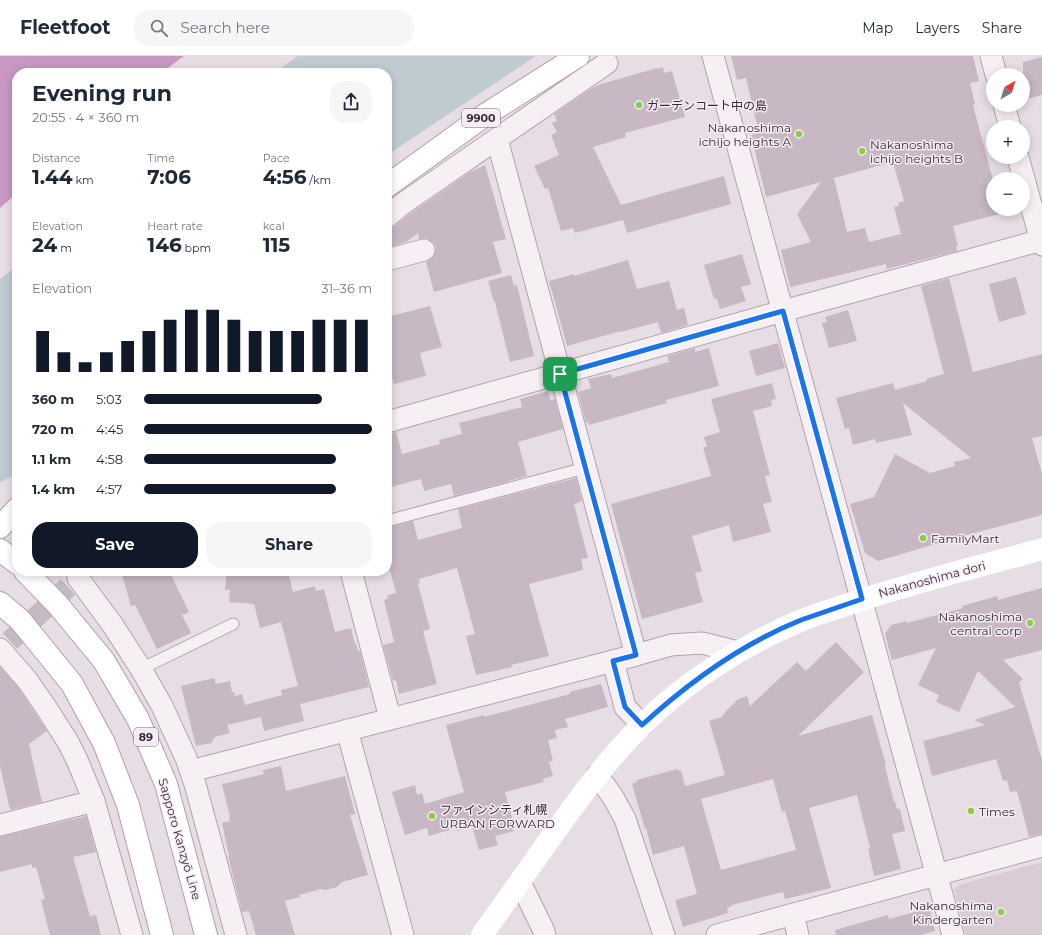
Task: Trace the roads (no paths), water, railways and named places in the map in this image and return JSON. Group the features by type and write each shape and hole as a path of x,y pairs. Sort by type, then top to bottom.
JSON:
{"main road":[{"name":"9900","path":"392,182 485,115 578,56"},
{"path":"0,527 12,514"},
{"name":"Nakanoshima dori","path":"482,935 597,775 642,725 669,700 695,680 738,652 801,620 885,592 1042,549"},
{"path":"0,550 12,559"},
{"name":"Sapporo Kanzyō Line","path":"30,576 58,605 104,661 138,720 166,784 206,935"},
{"path":"0,603 20,620 72,684 104,743 128,805 162,935"}],"street":[{"path":"713,56 953,935"},
{"path":"991,56 994,68"},
{"path":"392,213 607,63"},
{"path":"497,139 636,655"},
{"path":"392,421 783,311 1042,242 1020,164"},
{"path":"392,259 424,250"},
{"path":"352,576 390,718"},
{"path":"74,579 112,624 141,669 162,706 191,771 236,935"},
{"path":"191,771 671,645 702,643 738,652"},
{"path":"4,647 58,725 77,760 94,801 132,935"},
{"path":"613,661 625,707 642,725"},
{"path":"347,730 403,935"},
{"path":"597,775 613,797 624,819 664,935"},
{"path":"0,825 94,801"},
{"path":"717,935 1042,846"},
{"path":"520,882 545,935"},
{"path":"792,915 798,935"}],"lane":[{"path":"392,519 585,468"},
{"path":"141,669 233,624"}],"tunnel":[{"path":"10,641 68,587"}],"place":[{"name":"ガーデンコート中の島","path":"639,105"},
{"name":"Nakanoshima ichijo heights A","path":"799,134"},
{"name":"Nakanoshima ichijo heights B","path":"862,151"},
{"name":"FamilyMart","path":"923,538"},
{"name":"Nakanoshima central corp","path":"1030,623"},
{"name":"Times","path":"971,811"},
{"name":"ファインシティ札幌 URBAN FORWARD","path":"432,816"},
{"name":"Nakanoshima Kindergarten","path":"1001,912"}]}
